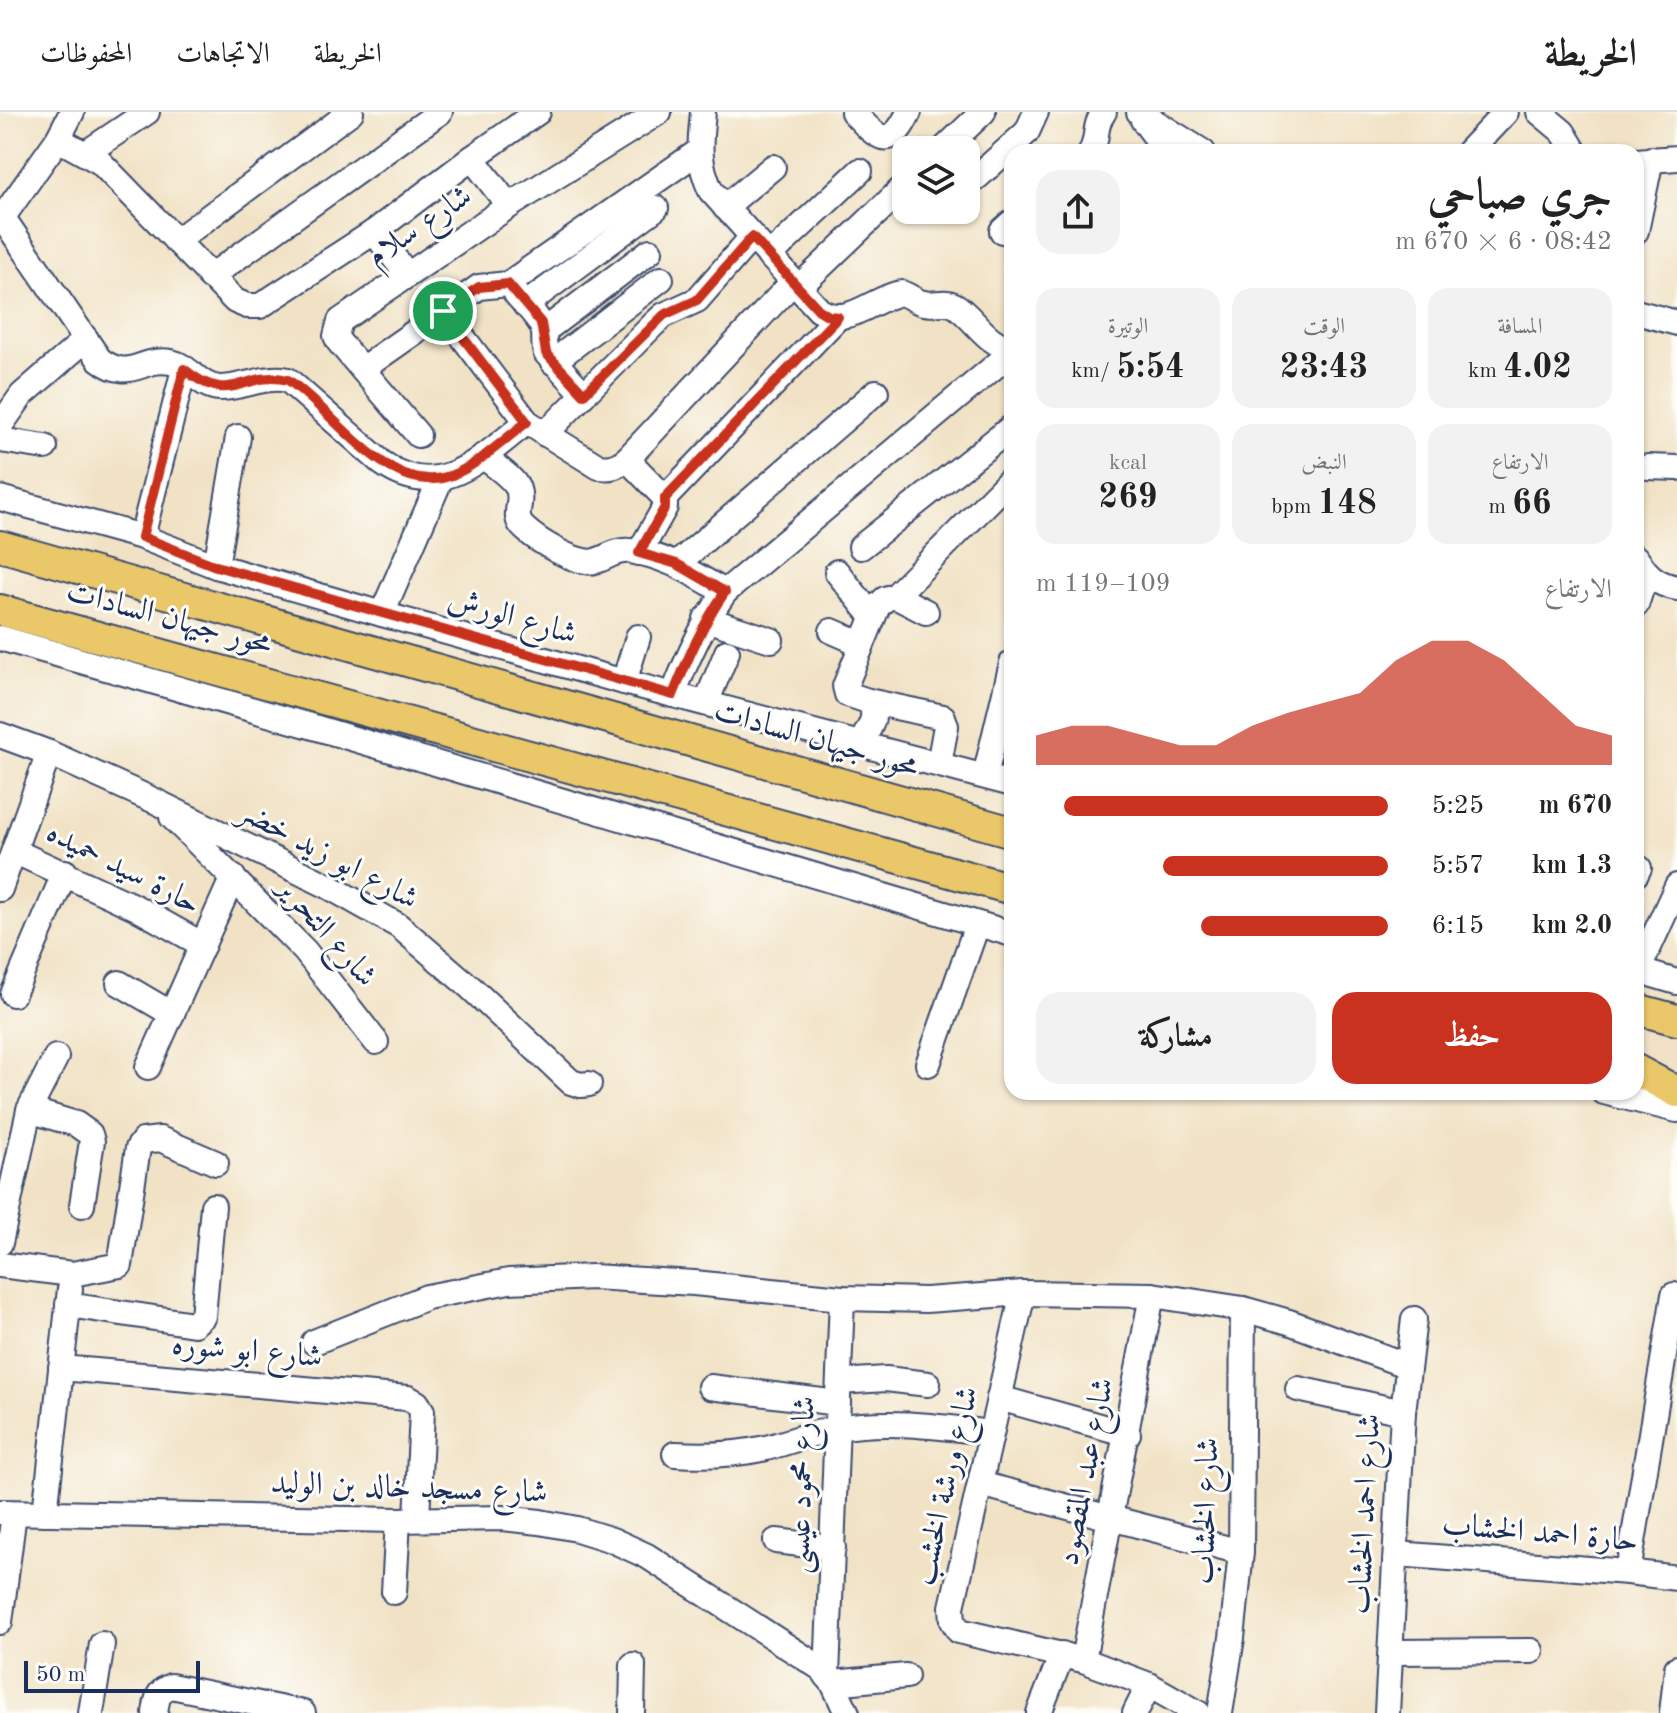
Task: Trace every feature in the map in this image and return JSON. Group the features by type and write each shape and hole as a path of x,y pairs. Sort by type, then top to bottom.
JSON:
{"main road":[{"name":"محور جيهان السادات","path":"0,546 1004,830"},
{"name":"محور جيهان السادات","path":"0,610 1004,887"},
{"path":"1644,1011 1677,1020"},
{"path":"1644,1063 1677,1073"},
{"path":"1644,1074 1677,1092"}],"street":[{"path":"72,112 58,139 2,219 99,359 109,367 120,370 165,361 216,388 269,379 288,380 395,472 426,480 457,473 536,428 584,394 664,315 697,300 752,237"},
{"path":"86,153 147,112"},
{"path":"176,241 351,112"},
{"path":"210,277 440,112"},
{"path":"58,139 86,153 117,178 235,301 247,306 260,306 374,232 538,112"},
{"name":"شارع سلام","path":"418,435 339,342 336,329 340,321 509,206 659,112"},
{"path":"703,112 699,151 706,182 819,310 838,317 901,293 925,303 954,305 1004,347"},
{"path":"853,112 882,138 893,137 901,129 909,112"},
{"path":"960,136 983,112"},
{"path":"1011,144 1027,132 1036,112"},
{"path":"1095,144 1097,123 1104,112"},
{"path":"1138,112 1161,144"},
{"path":"1138,112 1190,144"},
{"path":"1476,144 1506,112"},
{"path":"1539,112 1563,132 1570,144"},
{"path":"980,167 1004,149"},
{"path":"362,369 479,287 508,284 699,151"},
{"path":"1644,160 1677,157"},
{"path":"472,158 509,206"},
{"path":"725,207 773,167"},
{"path":"769,256 860,171"},
{"path":"443,311 536,428 599,467 617,467 795,285 892,198"},
{"path":"525,305 656,208"},
{"path":"374,232 407,274"},
{"path":"544,331 650,251"},
{"path":"553,362 661,279"},
{"path":"508,284 544,331 543,346 553,362 584,394"},
{"path":"1644,314 1677,323"},
{"path":"639,553 665,507 665,498 838,317"},
{"path":"0,426 22,395 86,339"},
{"path":"673,695 706,619 725,592 1004,357"},
{"path":"142,537 184,369"},
{"path":"677,564 876,392"},
{"path":"861,547 1004,433"},
{"path":"216,566 238,437"},
{"path":"0,440 45,447"},
{"path":"483,456 517,486 520,497 516,512 525,530 583,563 619,552 639,553 677,564 725,592"},
{"path":"627,459 665,498"},
{"path":"1648,467 1677,468"},
{"path":"382,614 441,478"},
{"path":"939,764 946,726 943,717 868,701 850,696 845,690 878,606 885,599 895,596 1004,486"},
{"name":"شارع الورش","path":"0,498 142,537 216,566 382,614 624,682 1004,782"},
{"path":"1644,569 1662,585 1677,588"},
{"path":"837,572 873,617"},
{"path":"895,596 926,612"},
{"path":"706,619 771,640"},
{"path":"832,631 862,644"},
{"path":"624,682 638,637"},
{"path":"0,638 323,730 1004,932"},
{"path":"706,703 727,652"},
{"path":"985,776 1004,696"},
{"path":"861,743 874,718 872,705 868,701"},
{"name":"شارع ابو زيد خضر","path":"0,735 49,753 155,801 328,886 399,926 471,988 571,1082 589,1084"},
{"path":"0,889 49,753"},
{"name":"شارع التحرير","path":"155,801 305,951 376,1042"},
{"name":"حارة سيد حميده","path":"14,851 65,872 203,945"},
{"path":"13,994 65,872"},
{"path":"148,1067 233,877"},
{"path":"1644,955 1677,886"},
{"path":"928,1064 977,925"},
{"path":"1644,972 1677,982"},
{"path":"119,983 172,1014"},
{"path":"0,1243 29,1110 56,1057"},
{"path":"1636,1100 1677,1110"},
{"path":"29,1110 76,1124 90,1134 92,1141 82,1205"},
{"path":"0,1265 72,1274 115,1267 122,1262 138,1148 143,1141 160,1139 216,1163"},
{"path":"68,1305 194,1324 199,1321 203,1316 213,1206"},
{"path":"45,1513 72,1274"},
{"path":"314,1342 427,1297 509,1281 592,1277 694,1283 842,1298 926,1300 1023,1293 1152,1295 1243,1309 1289,1322 1408,1366"},
{"name":"شارع ورشة الخشب","path":"1023,1293 952,1607 953,1621 959,1631 1073,1657 1149,1685 1198,1713"},
{"name":"شارع عبد المقصود","path":"1039,1713 1073,1657 1111,1518 1152,1295"},
{"path":"1628,1572 1674,1295"},
{"name":"شارع محمود عيسى","path":"830,1680 842,1298"},
{"name":"شارع الخشاب","path":"1220,1713 1241,1552 1243,1309"},
{"name":"شارع احمد الخشاب","path":"1387,1713 1403,1412 1414,1319"},
{"name":"شارع ابو شوره","path":"61,1368 408,1398 417,1403 422,1411 407,1520"},
{"path":"675,1454 716,1456 744,1453 886,1379 928,1384"},
{"path":"710,1387 838,1404 902,1425 940,1426 991,1433"},
{"path":"1298,1389 1403,1412"},
{"path":"999,1398 1128,1434"},
{"path":"980,1484 1241,1552"},
{"path":"0,1622 7,1512"},
{"name":"شارع مسجد خالد بن الوليد","path":"7,1512 407,1520 502,1518 577,1529 647,1556 822,1669 847,1713"},
{"path":"394,1592 407,1520"},
{"path":"776,1541 833,1548"},
{"name":"حارة احمد الخشاب","path":"1397,1554 1677,1578"},
{"path":"91,1713 102,1644"},
{"path":"1391,1652 1531,1651"},
{"path":"632,1713 633,1665"},
{"path":"1672,1713 1677,1668"},
{"path":"830,1680 906,1676"},
{"path":"1135,1713 1149,1685"},
{"path":"155,1713 157,1697 171,1686 303,1713"}],"route":[{"path":"752,237 819,310 838,317 665,498 665,507 639,553 677,564 725,592 706,619 673,695 216,566 142,537 184,369 206,385 216,388 269,379 288,380 382,463 410,477 426,480 441,478 457,473 483,456 527,422 443,311 479,287 508,284 541,323 546,353 584,394 664,315 697,300 752,237"}]}
